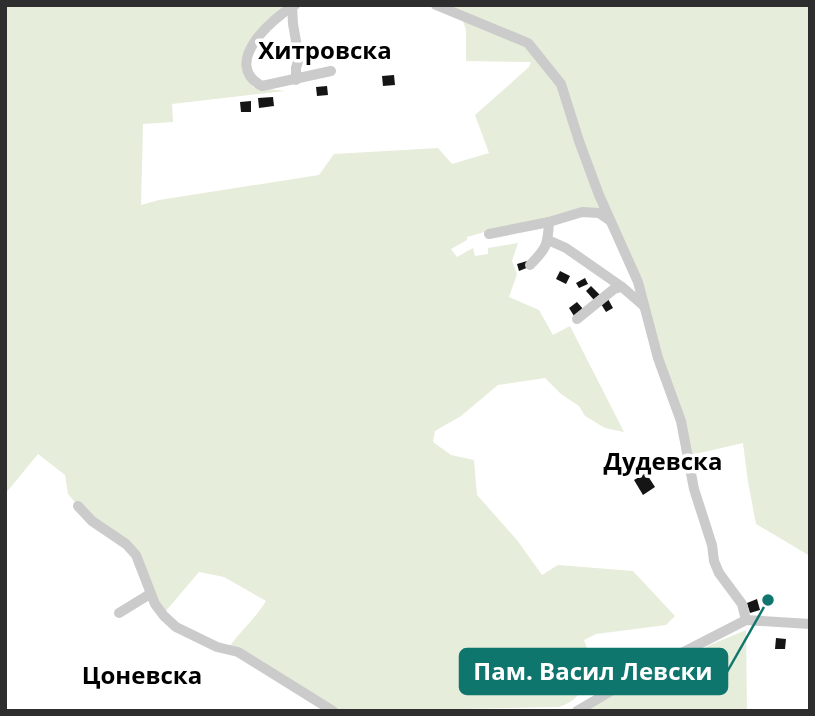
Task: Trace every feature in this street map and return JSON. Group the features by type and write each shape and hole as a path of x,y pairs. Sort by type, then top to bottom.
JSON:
{"street":[{"path":"436,5 528,43 561,84 579,141 610,221 638,282 658,358 681,421 694,489 712,545 714,561 719,573 742,604 747,620"},
{"path":"294,6 272,21 257,36 248,56 246,69 250,80 262,86 331,71"},
{"path":"294,6 293,24 299,58 296,80"},
{"path":"489,234 549,222 582,212 599,213 610,221"},
{"path":"530,265 545,249 549,222"},
{"path":"548,240 566,248 622,287 644,306"},
{"path":"577,319 614,289 622,287"},
{"path":"78,506 92,521 126,544 136,555 150,594 164,616 176,627 217,647 238,652 333,711"},
{"path":"120,613 150,594"},
{"path":"577,711 643,673 747,620 810,624"}],"green space":[{"path":"5,5 295,5 255,40 248,79 253,87 285,91 172,104 173,122 143,124 141,205 319,175 334,154 438,148 452,164 489,153 475,115 529,67 531,62 466,61 466,30 462,18 426,5 810,5 810,556 756,524 743,443 691,455 642,294 572,128 571,132 602,214 488,231 467,237 467,240 451,249 457,257 473,248 475,256 488,254 488,248 518,243 512,261 517,274 509,297 539,310 553,335 570,326 624,432 605,428 585,416 579,406 561,394 545,378 498,385 461,416 435,431 433,442 451,455 474,460 477,495 517,540 542,575 558,565 633,571 675,616 666,625 596,634 584,640 593,674 576,698 559,707 358,711 334,709 230,646 266,601 224,577 199,572 165,612 159,606 141,560 83,512 68,494 65,475 38,454 5,494"},
{"path":"746,630 747,711 578,711 661,673 710,645"}],"building":[{"path":"394,75 395,85 383,86 382,76"},
{"path":"327,86 328,95 317,96 316,87"},
{"path":"273,97 274,106 259,108 258,98"},
{"path":"251,101 251,112 241,112 240,102"},
{"path":"527,261 529,267 519,271 517,264"},
{"path":"560,271 570,276 566,284 556,279"},
{"path":"585,278 588,284 579,288 576,283"},
{"path":"591,286 600,295 594,300 586,291"},
{"path":"608,299 613,308 606,312 601,304"},
{"path":"577,302 583,309 574,316 569,308"},
{"path":"703,458 704,468 693,469 693,459"},
{"path":"646,473 655,487 643,495 634,480"},
{"path":"757,599 760,610 750,613 747,603"},
{"path":"776,638 786,639 785,649 775,649"}],"place":[{"name":"Пам. Васил Левски","path":"768,600"}],"district":[{"name":"Хитровска","path":"325,49"},
{"name":"Дудевска","path":"663,460"},
{"name":"Цоневска","path":"142,674"}]}
